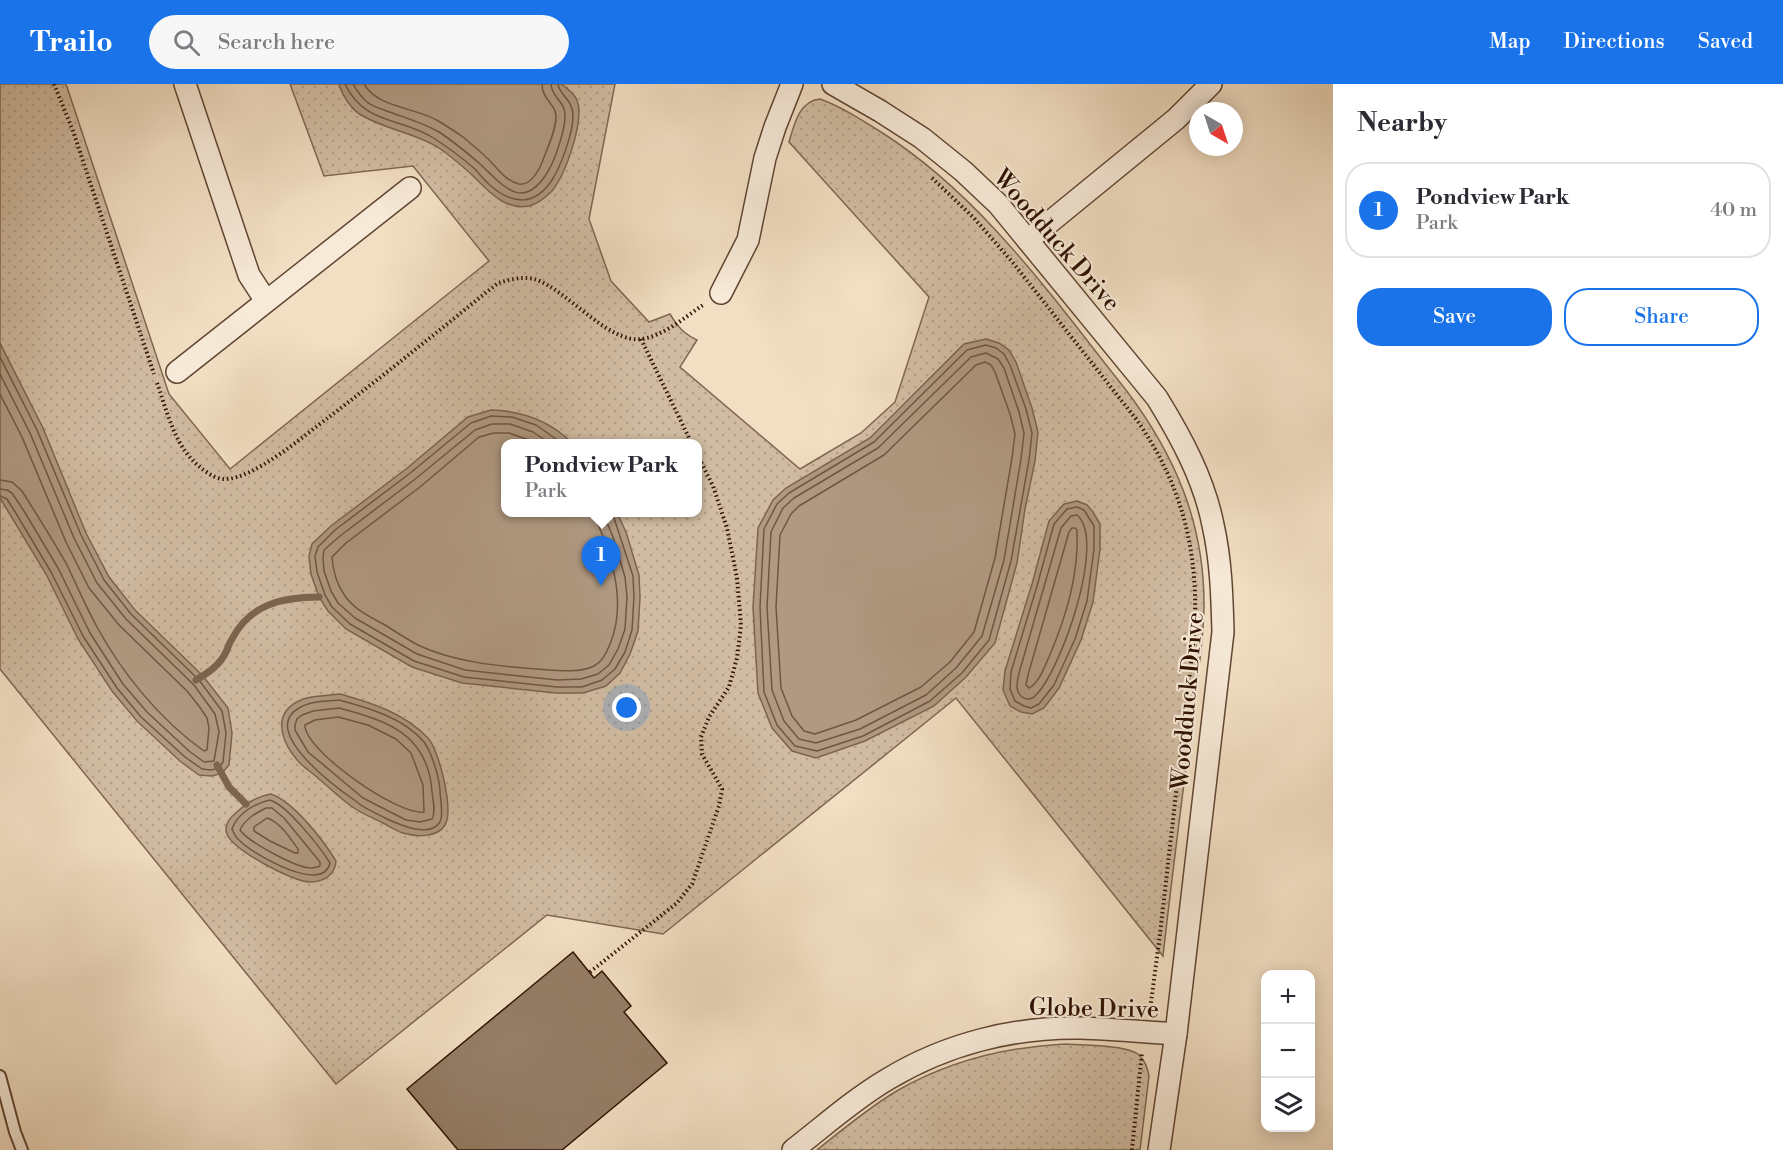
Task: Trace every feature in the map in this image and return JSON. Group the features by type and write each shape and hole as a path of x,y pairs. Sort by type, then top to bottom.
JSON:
{"street":[{"path":"185,84 249,275 266,301"},
{"path":"721,293 748,240 765,158 792,84"},
{"name":"Woodduck Drive","path":"833,84 922,138 963,171 991,198 1028,240 1156,398 1178,432 1197,472 1213,524 1221,580 1223,632 1176,1034 1159,1150"},
{"path":"1028,240 1176,119 1211,84"},
{"path":"177,372 410,188"},
{"name":"Globe Drive","path":"793,1150 854,1102 915,1063 996,1035 1080,1028 1176,1034"}],"lane":[{"path":"0,1077 22,1150"}],"path":[{"path":"54,84 73,131 177,439 189,458 214,476 225,479 247,474 276,456 399,364 498,283 515,278 534,279 624,337 641,339 676,324 721,293"},
{"path":"932,177 974,218 1014,264 1136,419 1149,437 1171,481 1187,527 1195,572 1194,636 1150,1011"},
{"path":"641,339 690,439"},
{"path":"590,972 677,903 692,884 719,806 722,789 702,754 701,737 709,717 729,687 737,658 741,625 737,578 727,528 713,486 702,464"},
{"path":"1132,1150 1141,1062"}],"shaded area":[{"path":"0,84 66,84 169,394 230,469 489,261 413,166 324,176 290,84 615,84 589,219 611,281 649,322 670,314 681,329 697,340 680,367 800,469 861,433 895,402 929,297 789,142 798,115 807,104 813,101 820,99 852,114 918,158 952,187 1014,250 1126,390 1159,440 1184,492 1199,548 1204,608 1202,642 1163,956 956,698 663,934 547,915 336,1084 0,669"},
{"path":"1065,1044 1124,1049 1138,1054 1142,1059 1149,1076 1140,1150 817,1150 895,1092 935,1072 998,1052"}],"water":[{"path":"339,84 561,84 577,100 579,109 576,134 563,173 552,191 532,205 520,207 504,202 490,192 439,148 359,114 342,93"},
{"path":"986,339 999,343 1009,350 1016,362 1038,432 1017,563 995,643 966,677 934,706 865,741 816,758 792,751 772,728 758,693 753,607 758,528 773,500 786,488 870,438 964,344"},
{"path":"0,343 43,428 86,533 109,577 135,610 203,676 228,708 232,733 229,765 222,773 212,776 199,775 181,762 137,721 112,691 78,639 46,574 0,498"},
{"path":"491,410 514,412 534,418 554,428 568,439 501,439 501,517 619,517 626,532 639,575 638,631 620,673 606,686 583,693 556,693 462,683 412,667 346,629 328,611 319,597 311,574 309,556 312,544 331,526 406,469 468,417"},
{"path":"1077,501 1087,505 1100,524 1100,549 1093,602 1081,640 1059,688 1044,708 1032,714 1021,712 1010,706 1003,690 1005,671 1049,521 1064,504"},
{"path":"340,694 376,705 398,715 428,738 441,767 448,807 445,825 437,832 420,836 400,832 361,812 303,766 293,755 282,732 283,716 288,709 305,698"},
{"path":"271,794 280,798 298,813 330,852 336,861 328,877 310,882 291,877 251,856 227,834 227,824 236,813 253,800"}],"building":[{"path":"573,952 594,978 602,971 631,1006 624,1012 667,1063 562,1150 458,1150 407,1089"}],"waterway":[{"path":"196,680 217,665 239,627 258,610 280,601 319,597"},
{"path":"217,765 229,787 246,804"}],"place":[{"name":"Pondview Park","path":"601,586"}]}
